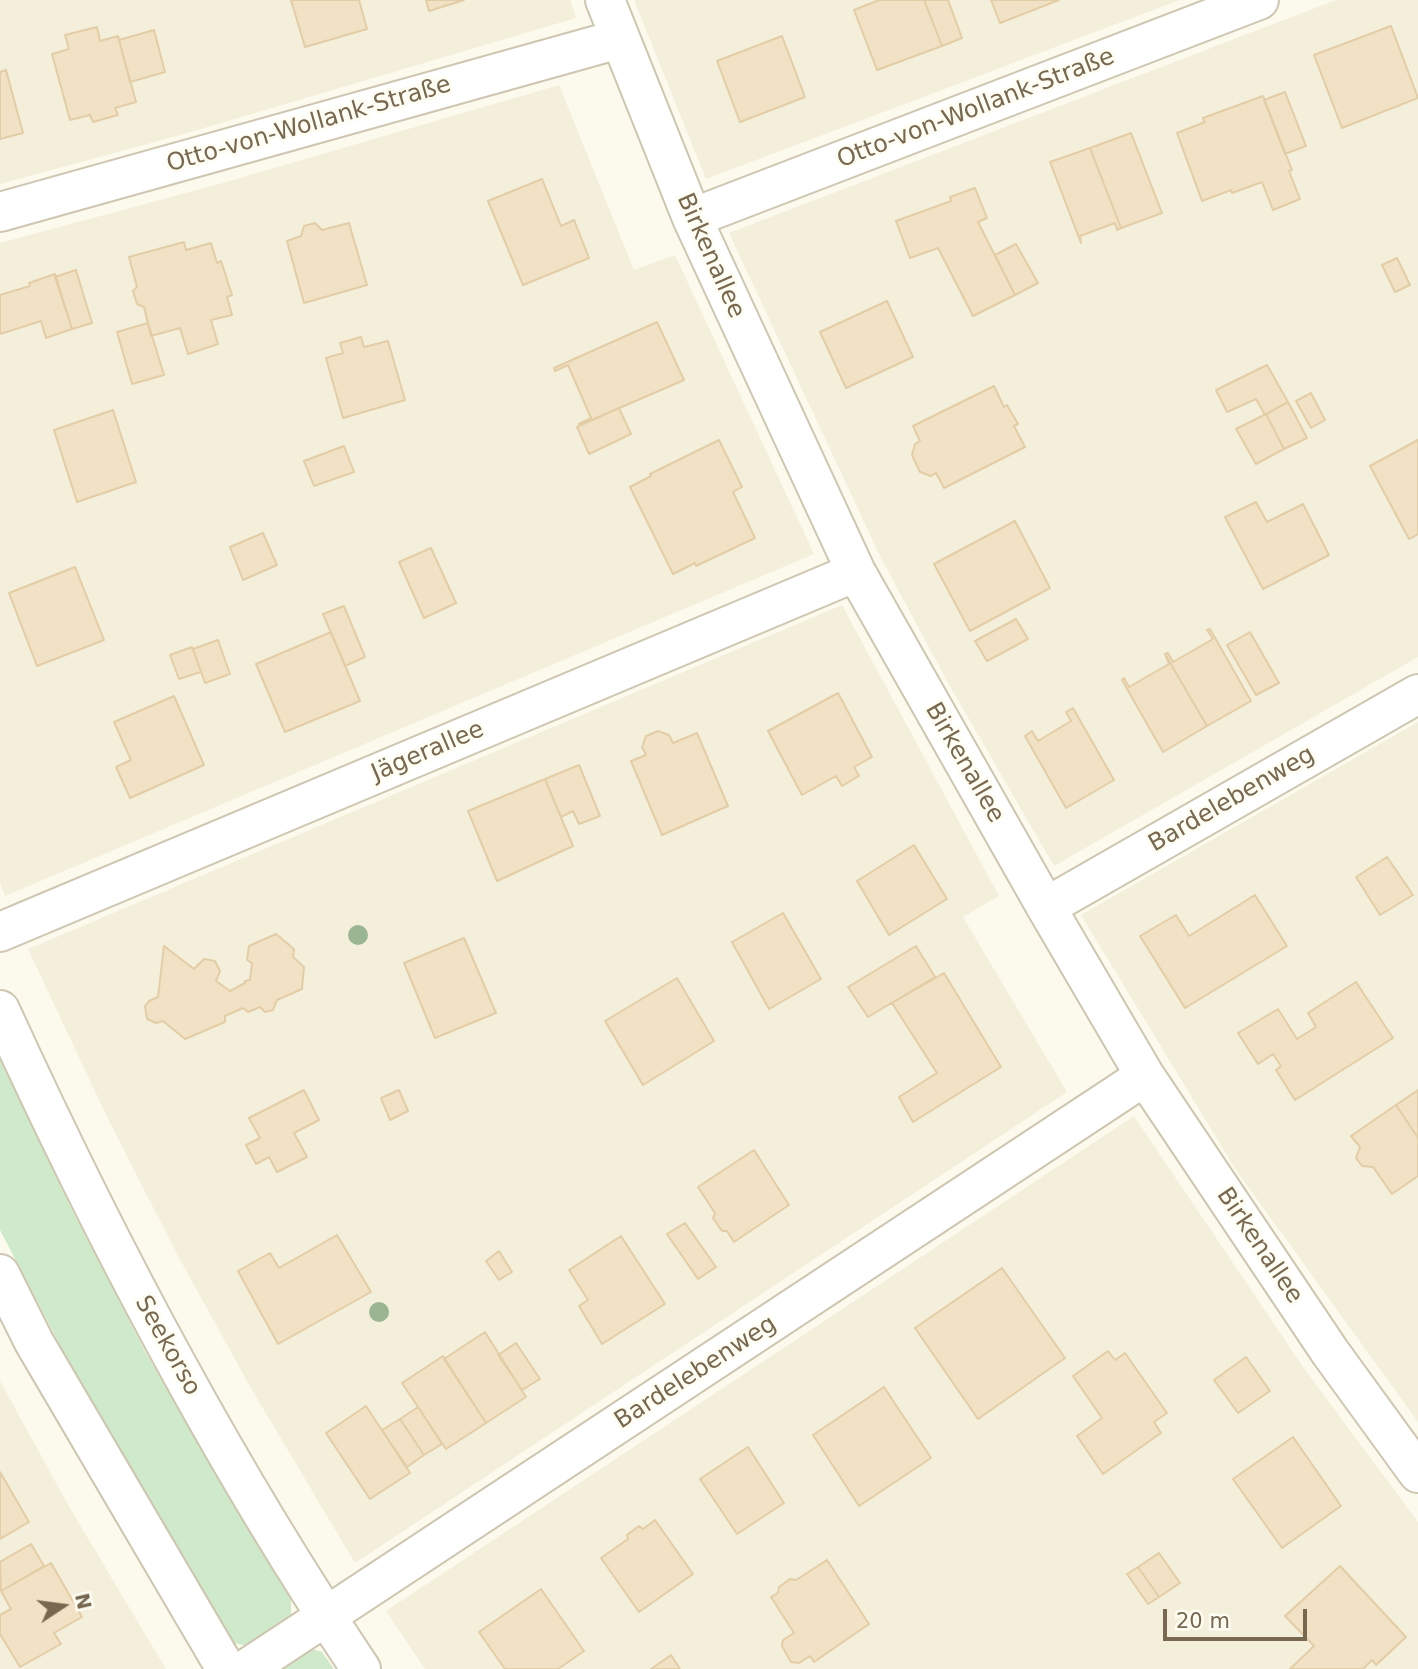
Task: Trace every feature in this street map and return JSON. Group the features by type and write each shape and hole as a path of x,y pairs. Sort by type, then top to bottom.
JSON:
{"street":[{"name":"Birkenallee","path":"605,0 692,218 856,572 1145,1076 1330,1352 1418,1473"},
{"name":"Otto-von-Wollank-Straße","path":"692,218 1259,0"},
{"name":"Otto-von-Wollank-Straße","path":"0,212 619,38"},
{"name":"Jägerallee","path":"0,932 856,572"},
{"name":"Bardelebenweg","path":"1046,907 1418,694"},
{"name":"Seekorso","path":"0,1010 54,1129 148,1312 234,1467 361,1669"},
{"name":"Bardelebenweg","path":"246,1669 1145,1076"},
{"path":"0,1273 34,1342 226,1669"}],"shaded area":[{"path":"0,0 570,0 576,18 184,134 0,184"},
{"path":"634,0 1180,0 706,179"},
{"path":"1336,0 1418,0 1418,657 1054,866 948,683 879,554 729,233"},
{"path":"559,85 634,270 675,255 814,554 5,896 0,882 0,243 223,183"},
{"path":"842,605 999,896 963,917 1067,1092 355,1563 252,1390 178,1256 109,1121 28,949"},
{"path":"1418,722 1418,1422 1236,1170 1081,915"},
{"path":"1134,1116 1303,1367 1418,1522 1418,1669 425,1669 386,1611"},
{"path":"0,1381 71,1510 166,1669 0,1669"}],"green space":[{"path":"0,1060 72,1210 146,1353 291,1600 291,1618 247,1646 234,1643 63,1351 0,1230"},
{"path":"312,1649 322,1652 334,1669 278,1669 304,1652"}],"building":[{"path":"291,0 359,0 367,29 305,47"},
{"path":"426,0 464,0 429,11"},
{"path":"879,0 924,0 942,46 877,70 854,10"},
{"path":"924,0 948,0 962,38 942,46"},
{"path":"991,0 1059,0 1000,23"},
{"path":"1391,26 1418,98 1342,128 1314,55"},
{"path":"97,27 100,41 118,36 136,102 115,108 118,115 93,122 90,115 70,120 52,54 69,49 65,35"},
{"path":"154,30 165,72 130,82 119,40"},
{"path":"782,36 805,97 740,122 717,61"},
{"path":"6,70 23,133 0,139 0,72"},
{"path":"1285,92 1306,146 1285,154 1264,100"},
{"path":"1263,96 1292,170 1289,171 1300,199 1273,210 1262,182 1202,201 1177,133 1205,122 1203,118"},
{"path":"1131,133 1162,213 1121,228 1090,148"},
{"path":"1090,148 1121,228 1117,230 1115,223 1080,236 1081,243 1050,162"},
{"path":"542,179 561,226 574,220 589,258 523,285 488,201"},
{"path":"975,188 987,218 978,222 1015,295 973,316 938,248 910,258 896,221 951,201 950,197"},
{"path":"315,223 322,230 349,223 367,285 304,303 287,241 301,236 304,226"},
{"path":"184,242 186,250 211,243 217,263 221,261 232,295 227,297 232,315 211,320 218,344 188,354 180,328 151,336 144,307 137,304 133,291 137,287 129,257"},
{"path":"1016,244 1038,283 1015,295 995,255"},
{"path":"1397,258 1410,285 1395,292 1382,265"},
{"path":"76,270 92,323 72,329 55,277"},
{"path":"55,274 72,329 46,338 41,321 0,334 0,295 30,286 29,283"},
{"path":"887,301 913,357 846,388 820,332"},
{"path":"657,322 684,380 580,425 591,418 568,365 555,371 554,368"},
{"path":"148,323 164,375 132,384 117,332"},
{"path":"361,337 364,347 388,341 405,400 343,418 326,358 343,353 340,343"},
{"path":"1267,365 1288,402 1265,415 1256,399 1227,412 1216,390"},
{"path":"994,386 1004,407 1007,405 1018,424 1014,426 1025,447 944,488 936,473 931,476 920,472 912,455 915,444 920,441 913,426"},
{"path":"1311,393 1325,420 1311,428 1296,401"},
{"path":"1288,402 1307,438 1284,449 1266,414"},
{"path":"619,408 631,434 589,454 577,427"},
{"path":"113,410 136,482 77,502 54,430"},
{"path":"1266,414 1284,449 1256,464 1236,429"},
{"path":"719,440 742,487 733,492 755,538 673,574 630,487 651,476 650,474"},
{"path":"1418,440 1418,534 1409,539 1370,466"},
{"path":"344,446 354,472 314,486 304,461"},
{"path":"1256,502 1267,522 1303,504 1329,555 1263,589 1225,517"},
{"path":"1015,521 1050,588 970,631 934,564"},
{"path":"263,533 277,565 243,580 230,547"},
{"path":"431,548 456,603 424,618 399,562"},
{"path":"75,567 104,640 37,666 9,593"},
{"path":"344,606 365,657 345,666 323,614"},
{"path":"1016,619 1028,639 987,661 975,641"},
{"path":"1210,629 1251,701 1207,726 1165,654 1168,653 1173,662 1213,639 1207,630"},
{"path":"331,632 360,701 285,732 256,664"},
{"path":"1250,632 1279,683 1256,695 1227,645"},
{"path":"218,640 230,674 205,683 193,649"},
{"path":"192,647 201,672 179,679 170,655"},
{"path":"1165,654 1207,726 1163,752 1122,680 1124,678 1129,687 1169,664"},
{"path":"838,693 872,757 854,767 859,776 842,786 836,776 802,795 768,731"},
{"path":"174,696 204,765 130,798 116,767 131,760 114,722"},
{"path":"1073,708 1114,780 1066,808 1025,736 1032,731 1038,741 1071,721 1066,712"},
{"path":"658,731 669,735 673,743 697,733 728,806 662,835 631,761 646,755 642,747 646,736"},
{"path":"579,765 600,816 579,824 573,811 561,817 545,779"},
{"path":"545,779 573,846 497,881 468,811"},
{"path":"914,845 947,899 889,935 857,881"},
{"path":"1387,857 1413,895 1380,915 1356,877"},
{"path":"1255,895 1287,946 1185,1008 1140,936 1176,915 1189,936"},
{"path":"783,913 821,979 769,1009 732,942"},
{"path":"276,934 294,949 293,957 304,967 302,989 277,1000 273,1010 265,1012 260,1007 248,1012 243,1008 225,1016 225,1022 185,1039 163,1021 156,1023 147,1019 145,1006 158,997 164,946 194,969 204,959 215,961 220,971 216,981 230,991 250,980 252,963 247,960 249,946"},
{"path":"464,938 496,1013 435,1038 404,963"},
{"path":"916,946 935,977 868,1017 848,987"},
{"path":"944,973 1001,1067 913,1122 899,1097 937,1073 892,1003"},
{"path":"677,978 714,1041 643,1085 605,1021"},
{"path":"1356,982 1393,1038 1295,1100 1276,1070 1281,1066 1273,1054 1258,1064 1238,1033 1278,1009 1297,1039 1316,1027 1308,1013"},
{"path":"304,1090 319,1120 294,1133 307,1157 277,1172 269,1157 256,1164 246,1145 260,1138 249,1118"},
{"path":"399,1090 408,1111 390,1120 381,1098"},
{"path":"1418,1090 1418,1138 1396,1105"},
{"path":"1396,1105 1418,1138 1418,1176 1392,1194 1373,1167 1362,1166 1356,1158 1360,1147 1351,1136"},
{"path":"754,1150 789,1205 734,1242 713,1218 715,1213 698,1187"},
{"path":"685,1223 716,1267 698,1279 667,1234"},
{"path":"337,1235 371,1292 278,1344 238,1271 270,1253 279,1268"},
{"path":"621,1236 665,1304 602,1344 579,1306 588,1300 569,1270"},
{"path":"499,1251 512,1272 499,1280 486,1261"},
{"path":"1002,1268 1065,1358 978,1419 915,1328"},
{"path":"485,1332 526,1397 486,1423 444,1359"},
{"path":"516,1343 540,1379 522,1390 498,1355"},
{"path":"1108,1351 1115,1360 1125,1353 1167,1413 1154,1422 1161,1433 1103,1474 1077,1436 1102,1418 1073,1376"},
{"path":"443,1356 486,1423 446,1449 402,1383"},
{"path":"1246,1357 1270,1391 1238,1413 1214,1380"},
{"path":"884,1387 931,1458 859,1506 813,1435"},
{"path":"366,1406 410,1473 370,1499 326,1433"},
{"path":"418,1407 442,1444 424,1455 400,1419"},
{"path":"400,1419 424,1455 407,1467 382,1430"},
{"path":"1293,1437 1341,1506 1282,1548 1233,1479"},
{"path":"748,1447 784,1503 737,1534 700,1479"},
{"path":"0,1472 29,1522 0,1539"},
{"path":"655,1520 693,1574 639,1612 601,1558 628,1539 627,1535 639,1526 643,1529"},
{"path":"31,1544 44,1566 1,1591 0,1562"},
{"path":"1159,1553 1180,1583 1159,1597 1138,1567"},
{"path":"827,1560 869,1624 814,1662 810,1656 799,1663 791,1662 782,1646 783,1640 794,1633 771,1597 790,1579 796,1580"},
{"path":"51,1563 82,1617 54,1633 61,1644 20,1667 0,1634 0,1615 11,1609 1,1591"},
{"path":"1340,1566 1406,1637 1376,1665 1372,1660 1363,1669 1290,1669 1314,1646 1285,1616"},
{"path":"1138,1567 1159,1597 1148,1604 1127,1574"},
{"path":"541,1589 584,1651 558,1669 505,1669 479,1632"},
{"path":"671,1655 680,1669 651,1669"}]}
